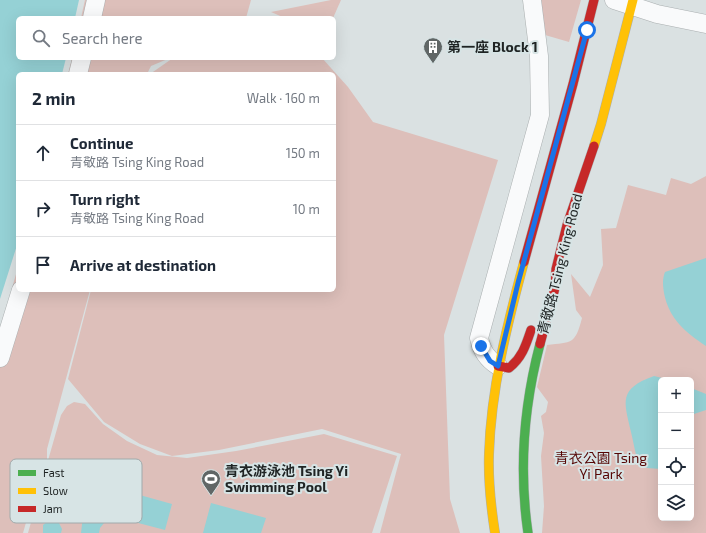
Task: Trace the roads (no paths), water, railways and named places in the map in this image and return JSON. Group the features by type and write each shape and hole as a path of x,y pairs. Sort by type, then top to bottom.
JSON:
{"main road":[{"path":"495,533 492,516 488,466 493,396 498,366 518,283 594,0"},
{"name":"青敬路 Tsing King Road","path":"528,533 525,512 523,470 527,408 538,351 555,288 556,269 567,225 601,124 633,3"},
{"path":"546,280 556,269"},
{"path":"498,366 509,368 517,362 525,350 534,321"}],"street":[{"path":"92,16 96,0"},
{"path":"498,366 490,361 484,354 479,338 540,115 539,56 532,0"},
{"path":"614,0 633,3 706,24"},
{"path":"78,72 82,60"},
{"path":"0,358 19,292"}],"water":[{"path":"0,0 79,0 75,16 16,16 16,60 66,60 62,72 16,72 16,248 0,299"},
{"path":"706,258 706,346 685,330 674,318 666,302 663,277 665,272"},
{"path":"654,376 658,377 658,469 647,468 640,465 627,412 626,397 634,386"},
{"path":"694,389 706,394 706,410 694,414"},
{"path":"142,496 172,504 165,530 138,523 142,523"},
{"path":"211,503 266,518 261,533 203,533"},
{"path":"46,523 59,523 62,529 61,533 43,533 43,525"},
{"path":"82,523 104,523 100,528 99,533 81,533"}],"place":[{"name":"第一座 Block 1","path":"433,64"},
{"name":"青衣游泳池 Tsing Yi Swimming Pool","path":"211,496"}],"park label":[{"name":"青衣公園 Tsing Yi Park","path":"601,466"}]}
